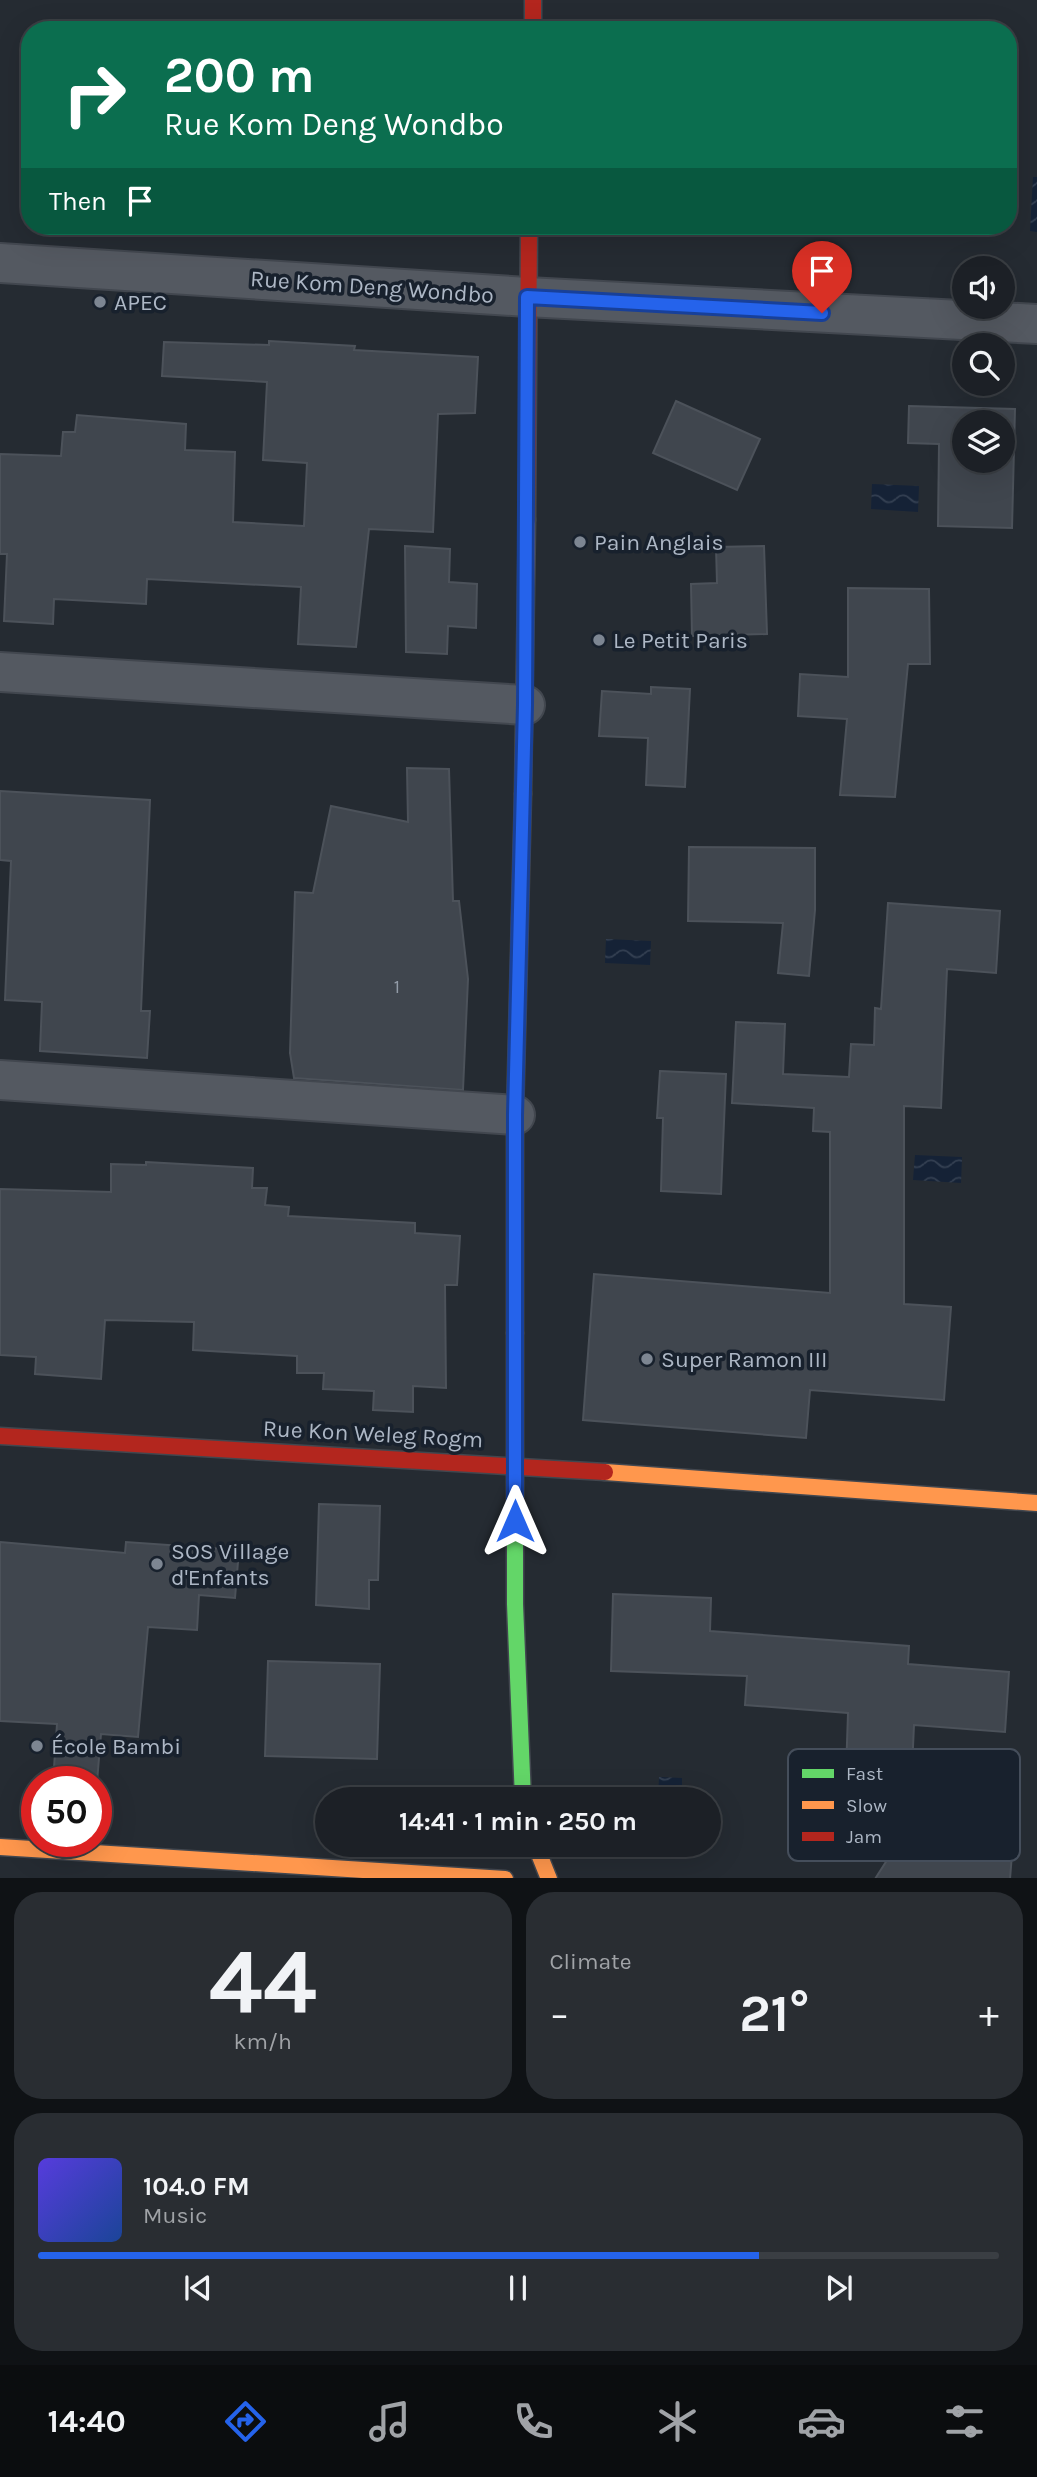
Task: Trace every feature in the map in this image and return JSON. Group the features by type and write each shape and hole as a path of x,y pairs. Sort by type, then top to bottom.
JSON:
{"main road":[{"path":"533,0 533,21"},
{"path":"523,1787 515,1605 515,1115 525,705 529,235"},
{"name":"Rue Kon Weleg Rogm","path":"0,1436 515,1465 1037,1503"},
{"path":"0,1847 505,1878"},
{"path":"540,1857 549,1878"}],"street":[{"name":"Rue Kom Deng Wondbo","path":"0,263 527,297 1037,324"},
{"path":"0,672 525,705"},
{"path":"0,1080 515,1115"}],"water":[{"path":"1033,177 1037,177 1037,232 1030,231"},
{"path":"872,484 919,486 918,512 871,509"},
{"path":"606,939 651,941 650,965 605,963"},
{"path":"915,1155 962,1157 961,1183 913,1180"},
{"path":"659,1777 682,1778 682,1787 659,1787"}],"building":[{"path":"269,341 355,346 354,350 478,357 475,413 438,414 433,532 369,529 356,647 298,644 301,587 147,579 146,604 54,599 53,624 4,621 7,554 0,554 0,454 61,456 63,432 75,432 77,415 186,424 185,450 235,452 233,522 304,526 307,463 263,460 267,382 162,376 164,342 269,345"},
{"path":"676,401 760,439 737,490 653,453"},
{"path":"909,406 1015,409 952,410 952,473 1013,473 1012,528 938,526 939,444 908,443"},
{"path":"405,546 450,549 449,582 477,584 476,628 448,626 447,654 406,652"},
{"path":"764,546 767,634 692,636 691,584 717,583 716,547"},
{"path":"848,588 929,589 930,664 908,664 895,797 840,795 847,719 798,716 800,674 848,677"},
{"path":"651,687 690,689 685,787 646,785 648,738 599,736 602,691 651,694"},
{"path":"407,768 449,769 453,901 459,901 468,979 463,1090 294,1078 290,1053 295,892 313,893 331,806 408,822"},
{"path":"0,791 150,800 141,1011 150,1011 147,1058 40,1051 42,1002 5,1000 11,861 0,860"},
{"path":"689,847 815,848 815,910 809,976 778,973 783,923 688,921"},
{"path":"888,903 1000,911 996,973 947,969 941,1108 904,1106 904,1304 951,1307 944,1400 810,1390 806,1438 583,1420 594,1274 830,1293 830,1132 813,1131 814,1108 732,1103 736,1022 785,1024 783,1074 849,1077 851,1044 874,1045 875,1008 881,1009"},
{"path":"660,1071 726,1074 721,1194 661,1191 663,1118 657,1118"},
{"path":"146,1162 253,1168 252,1188 267,1188 265,1205 289,1207 288,1216 415,1223 415,1233 460,1236 457,1285 445,1285 446,1388 413,1386 413,1412 373,1410 374,1391 323,1389 324,1373 297,1373 297,1356 193,1350 194,1322 105,1320 101,1379 35,1374 36,1357 0,1355 0,1189 111,1192 111,1164 146,1165"},
{"path":"319,1504 380,1506 378,1580 369,1580 369,1609 316,1605"},
{"path":"0,1542 125,1553 126,1542 239,1550 235,1598 199,1595 197,1630 148,1627 138,1737 101,1734 98,1766 54,1766 57,1724 0,1721"},
{"path":"613,1594 711,1598 710,1631 909,1646 908,1664 1009,1672 1005,1732 914,1725 913,1749 847,1749 848,1713 745,1705 747,1676 611,1671"},
{"path":"268,1661 380,1664 377,1759 265,1756"},
{"path":"886,1861 1011,1861 1010,1878 876,1878"}],"traffic: fast":[{"path":"515,1333 515,1604 523,1787"}],"traffic: slow":[{"path":"523,794 527,520"},
{"path":"605,1472 1037,1503"},
{"path":"0,1847 489,1878"},
{"path":"540,1857 549,1878"}],"traffic: jam":[{"path":"533,0 533,21"},
{"path":"527,520 529,235"},
{"path":"515,1333 515,1115 523,794"},
{"path":"0,1436 605,1472"}],"place":[{"name":"APEC","path":"100,302"},
{"name":"Pain Anglais","path":"580,542"},
{"name":"Le Petit Paris","path":"599,640"},
{"name":"Super Ramon III","path":"647,1359"},
{"name":"SOS Village d'Enfants","path":"157,1564"},
{"name":"École Bambi","path":"37,1746"}],"route":[{"path":"515,1521 515,1115 525,705 527,297 822,313"}]}
